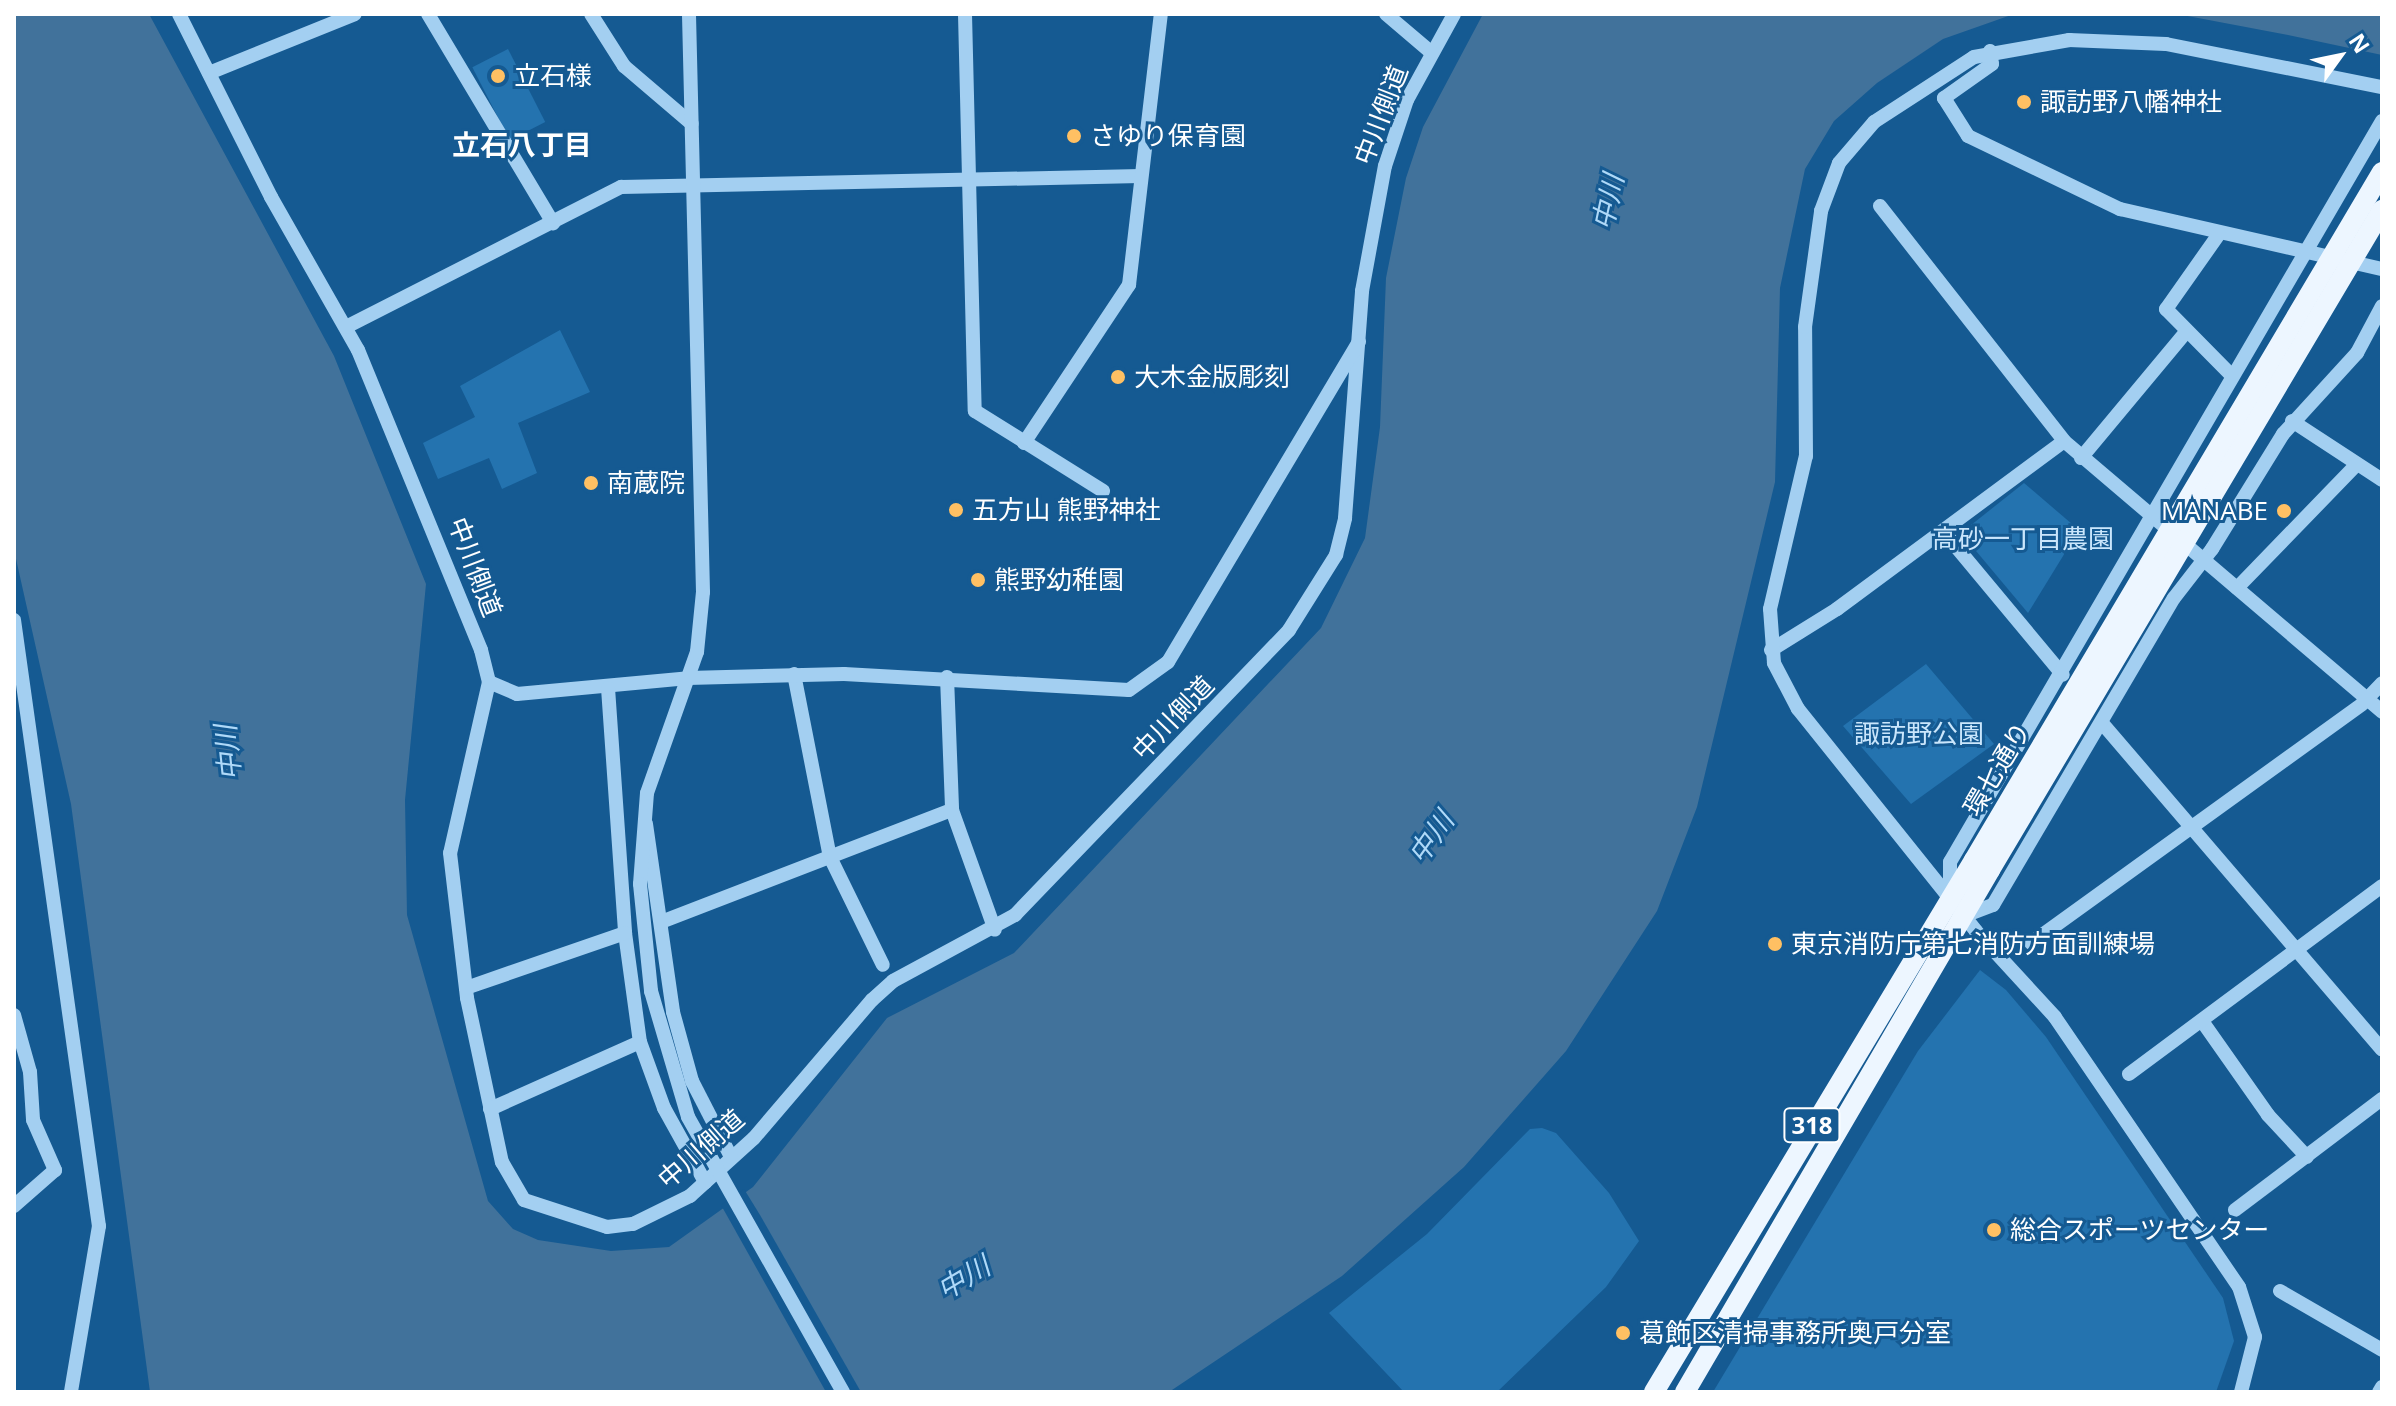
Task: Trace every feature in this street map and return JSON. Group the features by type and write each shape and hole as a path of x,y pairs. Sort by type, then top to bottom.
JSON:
{"main road":[{"name":"環七通り","path":"1685,1392 1964,916 1982,865 2382,172"},
{"name":"環七通り","path":"1654,1392 1950,896 1982,865 2382,210"}],"street":[{"name":"中川側道","path":"179,14 271,197 346,327 456,580 489,682 451,828 466,988 490,1109 516,1193 541,1211 607,1227 633,1224 667,1210 705,1182 893,981 995,930 1252,671 1316,591 1336,555 1345,518 1359,342 1378,190 1407,100 1454,14"},
{"path":"428,14 553,223"},
{"path":"591,14 624,66 692,124"},
{"path":"689,14 703,592 688,678 643,811 640,884 651,991 688,1117 843,1392"},
{"path":"965,14 975,411 1103,491"},
{"path":"1024,443 1129,285 1161,14"},
{"path":"1386,14 1432,53"},
{"path":"209,73 345,16"},
{"path":"2241,1392 2255,1337 2239,1287 2055,1017 1964,916 1806,721 1771,650 1770,609 1806,456 1805,327 1816,234 1831,178 1855,141 1892,107 1990,51 2069,40 2166,44 2382,87"},
{"path":"1990,51 1992,64 1944,98 1968,136 2120,209 2382,269"},
{"path":"1950,896 1950,862 2063,675 2150,517 2382,121"},
{"path":"346,327 621,187 1141,176"},
{"path":"1880,206 2064,441 2382,712"},
{"path":"2219,234 2166,309 2185,333 2232,376"},
{"path":"1964,916 1993,905 2174,598 2203,562 2292,421 2336,381 2382,306"},
{"path":"2081,458 2185,333"},
{"path":"489,682 517,694 608,688 688,678 794,674 947,677 1066,689 1129,690 1147,682 1176,649 1359,342"},
{"path":"2292,421 2382,480"},
{"path":"1771,650 1943,531 2064,441"},
{"path":"2237,588 2356,465"},
{"path":"1943,531 2063,675"},
{"path":"14,620 99,1226 71,1392"},
{"path":"794,674 830,857 883,965"},
{"path":"947,677 952,810 995,930"},
{"path":"2031,943 2367,699 2382,683"},
{"path":"608,688 625,933 640,1042 664,1108 705,1182"},
{"path":"2102,723 2382,1050"},
{"path":"661,922 952,810"},
{"path":"643,811 673,1012 692,1081 731,1157"},
{"path":"2129,1074 2382,886"},
{"path":"466,988 625,933"},
{"path":"14,1015 30,1072 33,1120 55,1170 14,1206"},
{"path":"2202,1021 2268,1115 2307,1157"},
{"path":"490,1109 640,1042"},
{"path":"2235,1210 2382,1099"},
{"path":"2280,1291 2382,1350"}],"green space":[{"path":"508,49 545,122 510,140 472,67"},
{"path":"560,330 590,392 518,423 537,473 502,489 489,458 438,479 423,443 475,417 460,386"},
{"name":"高砂一丁目農園","path":"2024,483 2079,530 2028,613 1961,533"},
{"name":"諏訪野公園","path":"1926,664 1994,744 1911,804 1843,726"},
{"name":"総合スポーツセンター","path":"1980,970 2006,990 2046,1037 2223,1298 2234,1341 2216,1392 1713,1392 1918,1051"},
{"path":"1542,1128 1556,1133 1609,1193 1639,1241 1606,1287 1497,1392 1404,1392 1329,1313 1427,1234 1530,1129"}],"water":[{"name":"中川","path":"14,14 149,14 334,356 426,584 405,800 407,915 488,1201 513,1229 538,1240 611,1251 669,1247 753,1187 887,1018 1014,953 1321,628 1365,538 1380,427 1386,278 1406,178 1423,127 1483,14 2014,14 1943,39 1877,83 1834,121 1805,169 1780,288 1775,482 1697,807 1657,911 1566,1051 1464,1167 1342,1276 1169,1392 150,1392 71,804 14,550"},
{"path":"2177,14 2382,14 2382,55 2288,35"}],"pier":[{"path":"744,1189 861,1392 826,1392 721,1205"}],"place":[{"name":"立石様","path":"498,76"},
{"name":"諏訪野八幡神社","path":"2024,102"},
{"name":"さゆり保育園","path":"1074,136"},
{"name":"大木金版彫刻","path":"1118,377"},
{"name":"南蔵院","path":"591,483"},
{"name":"五方山 熊野神社","path":"956,510"},
{"name":"MANABE","path":"2284,511"},
{"name":"熊野幼稚園","path":"978,580"},
{"name":"東京消防庁第七消防方面訓練場","path":"1775,944"},
{"name":"総合スポーツセンター","path":"1994,1230"},
{"name":"葛飾区清掃事務所奥戸分室","path":"1623,1333"}],"district":[{"name":"立石八丁目","path":"522,144"}]}
